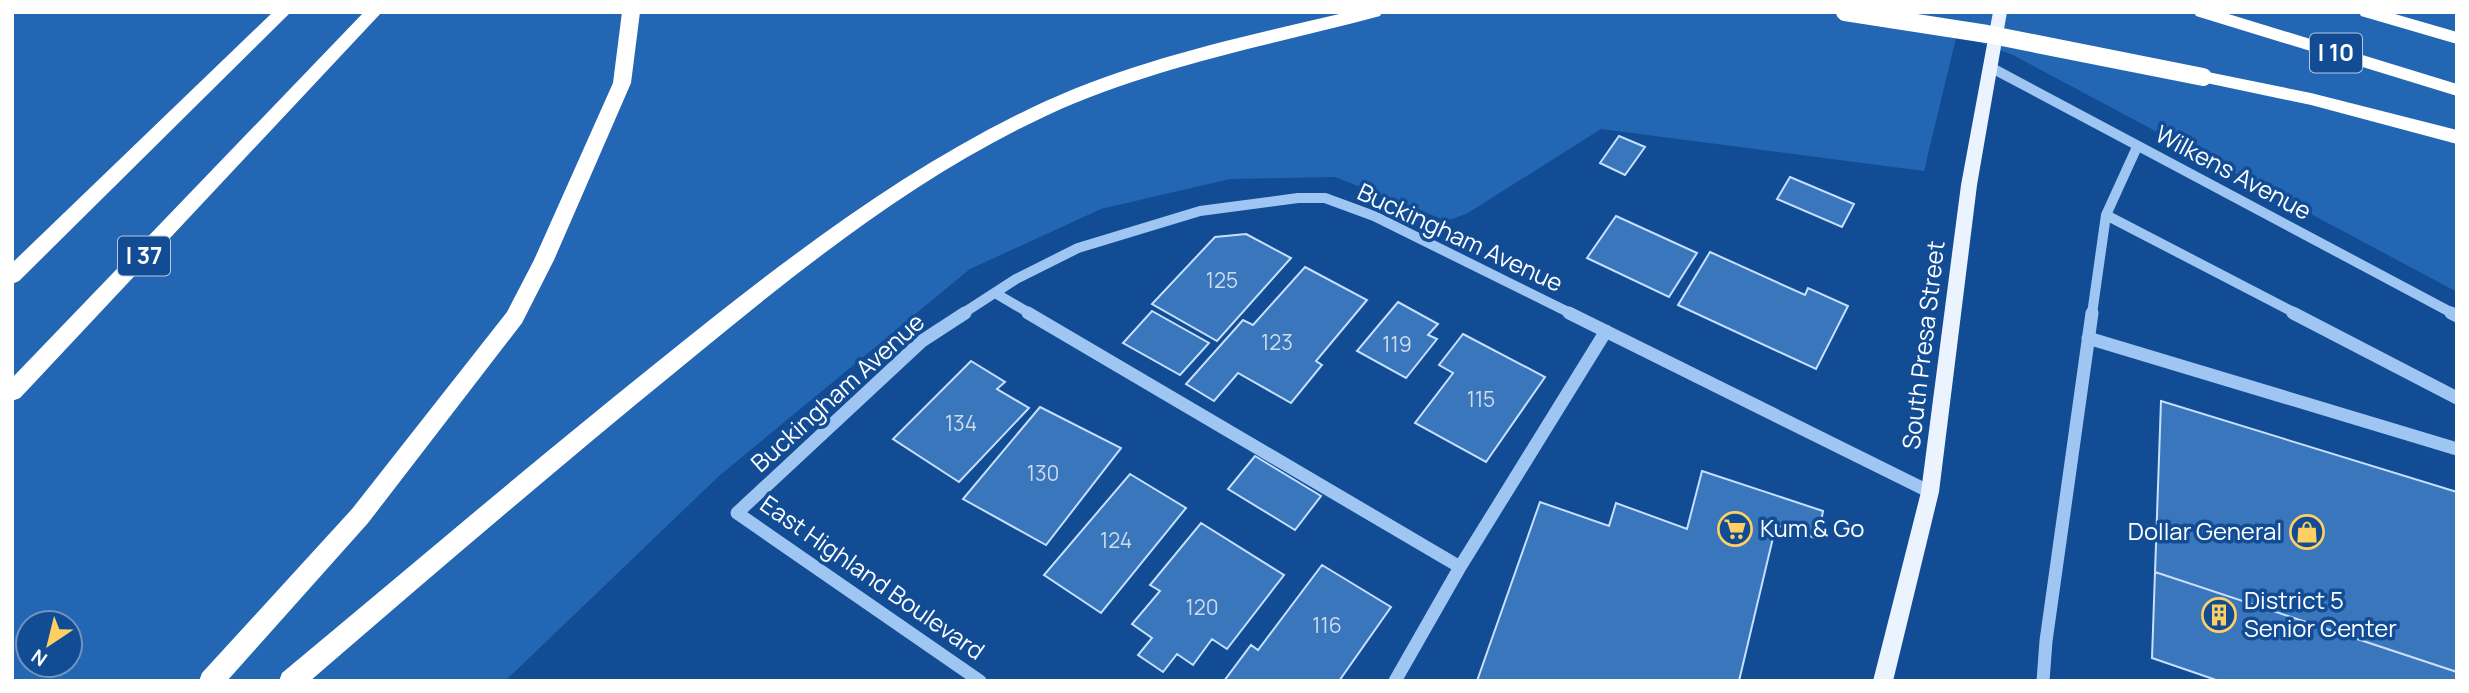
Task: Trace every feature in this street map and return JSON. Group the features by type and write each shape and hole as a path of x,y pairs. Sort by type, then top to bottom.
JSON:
{"highway":[{"path":"12,276 283,12"},
{"name":"I 37","path":"12,392 374,12"},
{"path":"211,681 360,516 514,317 544,260 622,83 631,12"},
{"path":"291,681 590,428 783,272 877,207 973,146 1040,111 1114,81 1251,40 1374,12"},
{"path":"1845,12 1987,34 2311,99 2457,137"},
{"name":"I 10","path":"2367,12 2457,38"},
{"name":"I 10","path":"2209,14 2457,90"}],"main road":[{"name":"South Presa Street","path":"1883,681 1930,492 1969,185 2000,12"}],"street":[{"name":"Wilkens Avenue","path":"1990,67 2457,316"},
{"path":"2043,681 2046,641 2106,215 2137,147"},
{"name":"Buckingham Avenue","path":"737,513 922,341 1016,279 1078,248 1200,211 1298,198 1325,198 1374,216 1930,492"},
{"path":"2106,215 2457,398"},
{"path":"995,293 1460,567"},
{"path":"1395,681 1460,567 1606,331"},
{"path":"2088,338 2457,449"},
{"name":"East Highland Boulevard","path":"737,513 980,681"}],"shaded area":[{"path":"12,12 2457,12 2457,292 2013,55 1957,34 1924,171 1601,129 1468,213 1447,221 1335,177 1230,179 1101,209 970,269 719,476 505,681 12,681"}],"building":[{"path":"1619,136 1645,147 1625,175 1600,163"},
{"path":"1790,177 1854,204 1842,227 1777,199"},
{"path":"1616,216 1697,253 1669,297 1587,258"},
{"path":"1246,234 1291,258 1217,341 1152,304 1215,237"},
{"path":"1710,252 1805,295 1808,288 1848,306 1816,369 1678,305"},
{"path":"1305,267 1367,300 1316,361 1322,365 1291,403 1238,373 1214,401 1186,384 1243,320 1253,325"},
{"path":"1398,302 1438,324 1428,335 1437,339 1406,378 1357,351"},
{"path":"1152,311 1209,343 1180,375 1123,343"},
{"path":"1463,334 1545,377 1486,462 1415,423 1453,373 1439,365"},
{"path":"971,361 1005,382 997,389 1029,408 959,482 893,439"},
{"name":"Dollar General","path":"2161,401 2457,492 2457,672 2155,572"},
{"path":"1040,407 1121,448 1046,545 963,499"},
{"path":"1255,456 1321,496 1295,530 1228,489"},
{"path":"1702,471 1823,511 1818,539 1776,525 1739,681 1477,681 1540,502 1609,526 1616,503 1687,529"},
{"path":"1130,474 1186,508 1101,613 1044,575"},
{"path":"1201,523 1284,575 1227,649 1212,639 1193,665 1177,654 1163,672 1138,655 1152,638 1132,624 1160,591 1150,585"},
{"path":"1322,565 1391,607 1339,681 1224,681 1251,645 1258,650"},
{"name":"District 5 Senior Center","path":"2155,572 2457,672 2457,681 2219,681 2152,658"}],"place":[{"name":"Kum & Go","path":"1735,529"},
{"name":"Dollar General","path":"2307,532"},
{"name":"District 5 Senior Center","path":"2219,615"}]}
